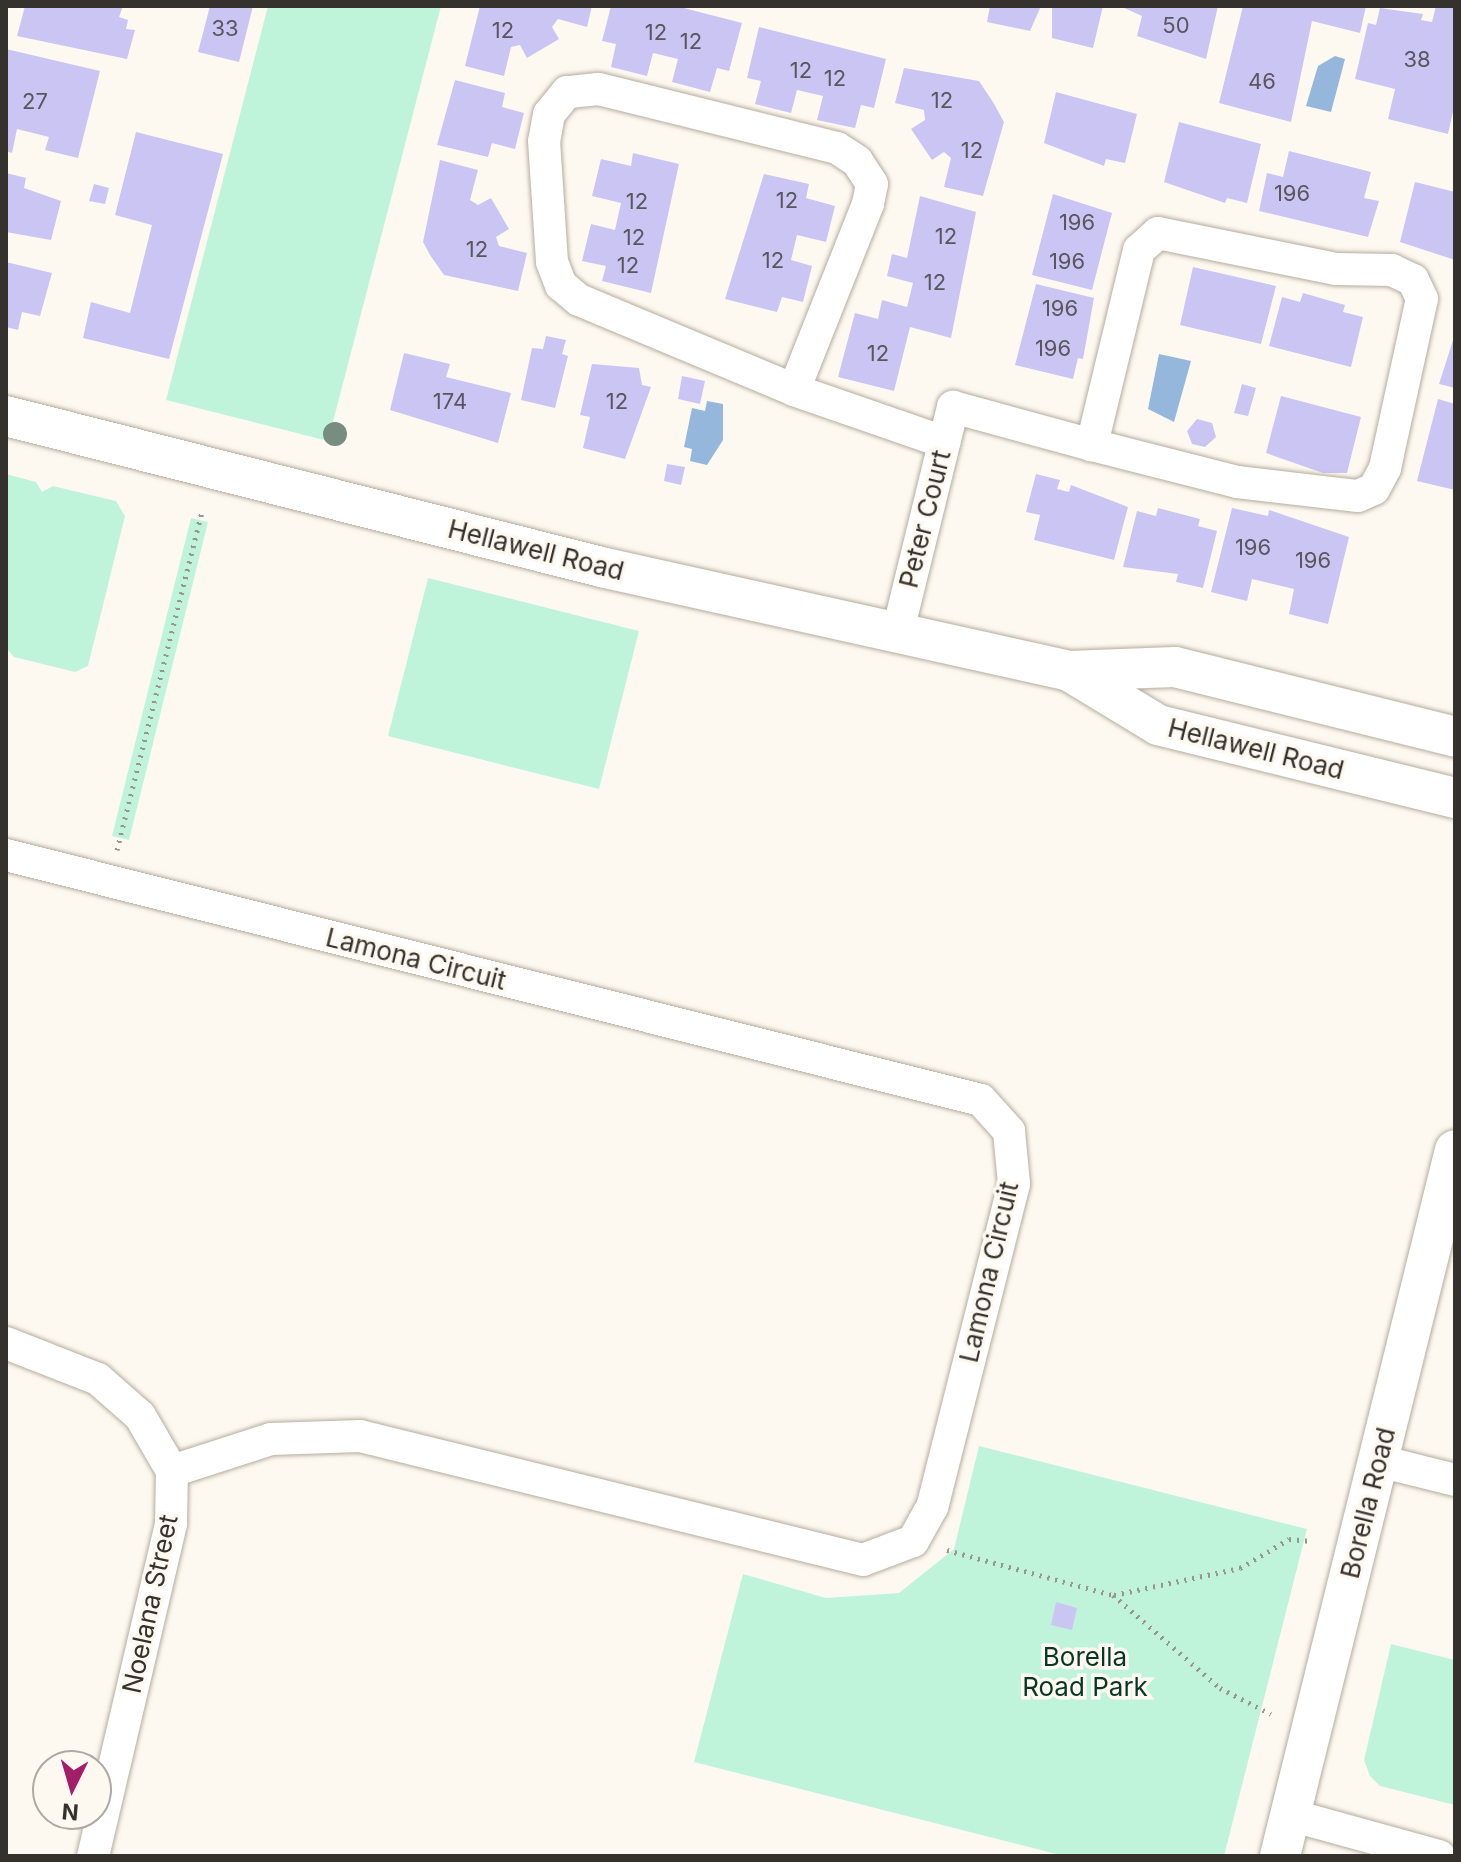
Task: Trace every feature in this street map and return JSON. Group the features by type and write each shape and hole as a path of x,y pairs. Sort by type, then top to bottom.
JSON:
{"street":[{"path":"794,390 868,204 872,184 857,161 837,148 598,89 567,92 549,114 544,141 552,262 561,285 579,300 794,390 944,442"},
{"path":"1158,233 1336,269 1392,270 1413,280 1422,299 1385,468 1366,492 1340,498 1276,482 1237,482 1092,445 1139,250 1158,233"},
{"name":"Peter Court","path":"898,631 953,407 1092,445"},
{"name":"Hellawell Road","path":"6,416 601,567 1069,671 1175,667 1455,737"},
{"name":"Hellawell Road","path":"1069,671 1158,725 1455,798"},
{"name":"Lamona Circuit","path":"6,855 981,1100 1009,1131 1014,1184 932,1507 913,1541"},
{"name":"Borella Road","path":"1280,1856 1455,1150"},
{"path":"6,1343 98,1379 140,1416 172,1471 271,1439 360,1436 850,1558 863,1560 913,1541"},
{"path":"1379,1461 1455,1480"},
{"name":"Noelana Street","path":"93,1856 171,1524 172,1471"},
{"path":"1290,1815 1439,1856"}],"path":[{"path":"109,882 202,511"},
{"path":"1113,1595 1240,1568 1289,1539 1311,1541"},
{"path":"913,1541 1113,1595 1220,1688 1271,1714"}],"green space":[{"path":"268,6 441,6 328,441 166,400"},
{"path":"6,474 36,482 42,492 53,486 116,501 125,516 88,666 75,672 14,657 6,648"},
{"path":"191,518 208,522 129,840 112,836"},
{"path":"428,578 639,631 599,789 388,736"},
{"name":"Borella Road Park","path":"979,1446 1307,1529 1224,1856 1064,1856 694,1762 743,1574 826,1598 899,1593 954,1549"},
{"path":"1391,1644 1455,1660 1455,1805 1380,1786 1370,1776 1364,1760"}],"water":[{"path":"1335,56 1345,59 1331,112 1306,106 1318,66"},
{"path":"1159,354 1191,361 1174,422 1148,409"},
{"path":"707,401 723,404 723,440 707,465 690,461 692,449 684,447 692,408 705,411"}],"building":[{"path":"25,6 123,6 119,17 128,20 126,29 135,30 127,59 17,36"},
{"path":"210,6 253,6 239,62 198,52"},
{"path":"480,6 592,6 587,27 558,19 552,27 559,39 527,58 520,45 511,47 504,76 465,66"},
{"path":"611,6 676,6 742,23 729,71 717,68 710,92 672,82 678,59 653,53 647,76 611,67 616,44 602,41"},
{"path":"990,6 1041,6 1030,31 987,22"},
{"path":"1052,6 1103,6 1093,48 1052,38"},
{"path":"1120,6 1218,6 1206,59 1137,36 1142,16"},
{"path":"1243,6 1366,6 1360,33 1312,21 1291,122 1219,103"},
{"path":"1436,6 1455,8 1455,103 1448,134 1388,119 1395,89 1355,79 1368,23 1376,25 1380,8 1423,14 1421,20 1432,22"},
{"path":"759,27 886,59 874,108 861,105 855,128 817,120 823,96 797,90 791,113 755,104 761,81 747,78"},
{"path":"6,49 100,71 78,158 45,150 49,137 17,129 12,153 6,151"},
{"path":"904,68 979,81 993,102 1004,122 983,196 944,187 951,158 944,152 932,160 911,129 925,120 924,110 895,103"},
{"path":"455,80 505,93 502,107 524,113 515,149 492,143 488,157 437,145"},
{"path":"1056,92 1137,114 1125,163 1106,159 1104,166 1044,143"},
{"path":"1179,122 1261,144 1247,203 1227,198 1225,203 1164,182"},
{"path":"136,132 223,154 169,359 83,338 91,302 130,313 152,225 115,215"},
{"path":"1289,151 1371,172 1364,198 1379,201 1368,237 1259,211 1267,173 1283,177"},
{"path":"633,153 679,164 651,293 602,281 606,266 582,261 591,224 615,230 621,203 592,196 601,159 631,166"},
{"path":"440,160 478,170 470,200 478,205 491,198 509,229 496,237 499,246 527,253 518,291 444,275 430,255 423,242"},
{"path":"6,173 26,178 24,188 61,201 51,240 6,232"},
{"path":"764,174 809,184 806,198 835,206 826,242 797,235 791,260 812,266 803,302 782,297 777,312 725,299"},
{"path":"1415,182 1455,192 1455,260 1400,242"},
{"path":"94,184 109,188 105,204 89,201"},
{"path":"1053,194 1112,213 1092,290 1032,275"},
{"path":"920,196 976,212 951,338 910,327 894,391 838,377 855,313 878,319 882,300 907,307 913,283 887,276 892,254 907,258"},
{"path":"6,262 52,273 40,316 22,312 18,330 6,327"},
{"path":"1193,267 1276,286 1261,344 1180,325"},
{"path":"1036,284 1094,298 1083,359 1078,358 1073,379 1015,365"},
{"path":"1303,293 1345,305 1343,312 1363,317 1351,367 1269,346 1282,297 1300,302"},
{"path":"1455,334 1455,388 1439,384"},
{"path":"546,336 566,340 562,354 568,356 555,408 521,400 532,348 543,349"},
{"path":"404,353 450,364 446,377 511,393 498,443 390,410"},
{"path":"592,364 639,368 642,385 651,387 625,459 583,448 590,417 580,415"},
{"path":"682,376 705,381 700,404 678,399"},
{"path":"1242,384 1256,388 1248,416 1234,413"},
{"path":"1281,396 1361,417 1347,473 1323,473 1266,453"},
{"path":"1438,399 1455,404 1455,490 1417,481"},
{"path":"1197,419 1212,423 1216,437 1205,447 1192,444 1187,431"},
{"path":"667,464 685,467 681,485 664,481"},
{"path":"1036,474 1060,480 1057,489 1069,492 1071,485 1128,507 1114,560 1034,540 1040,515 1026,512"},
{"path":"1158,508 1200,519 1198,526 1217,531 1203,588 1176,582 1178,574 1123,567 1137,511 1156,516"},
{"path":"1232,508 1268,516 1269,510 1349,537 1328,624 1289,614 1294,589 1252,579 1247,601 1211,592"},
{"path":"1056,1602 1077,1608 1072,1630 1051,1625"}]}
